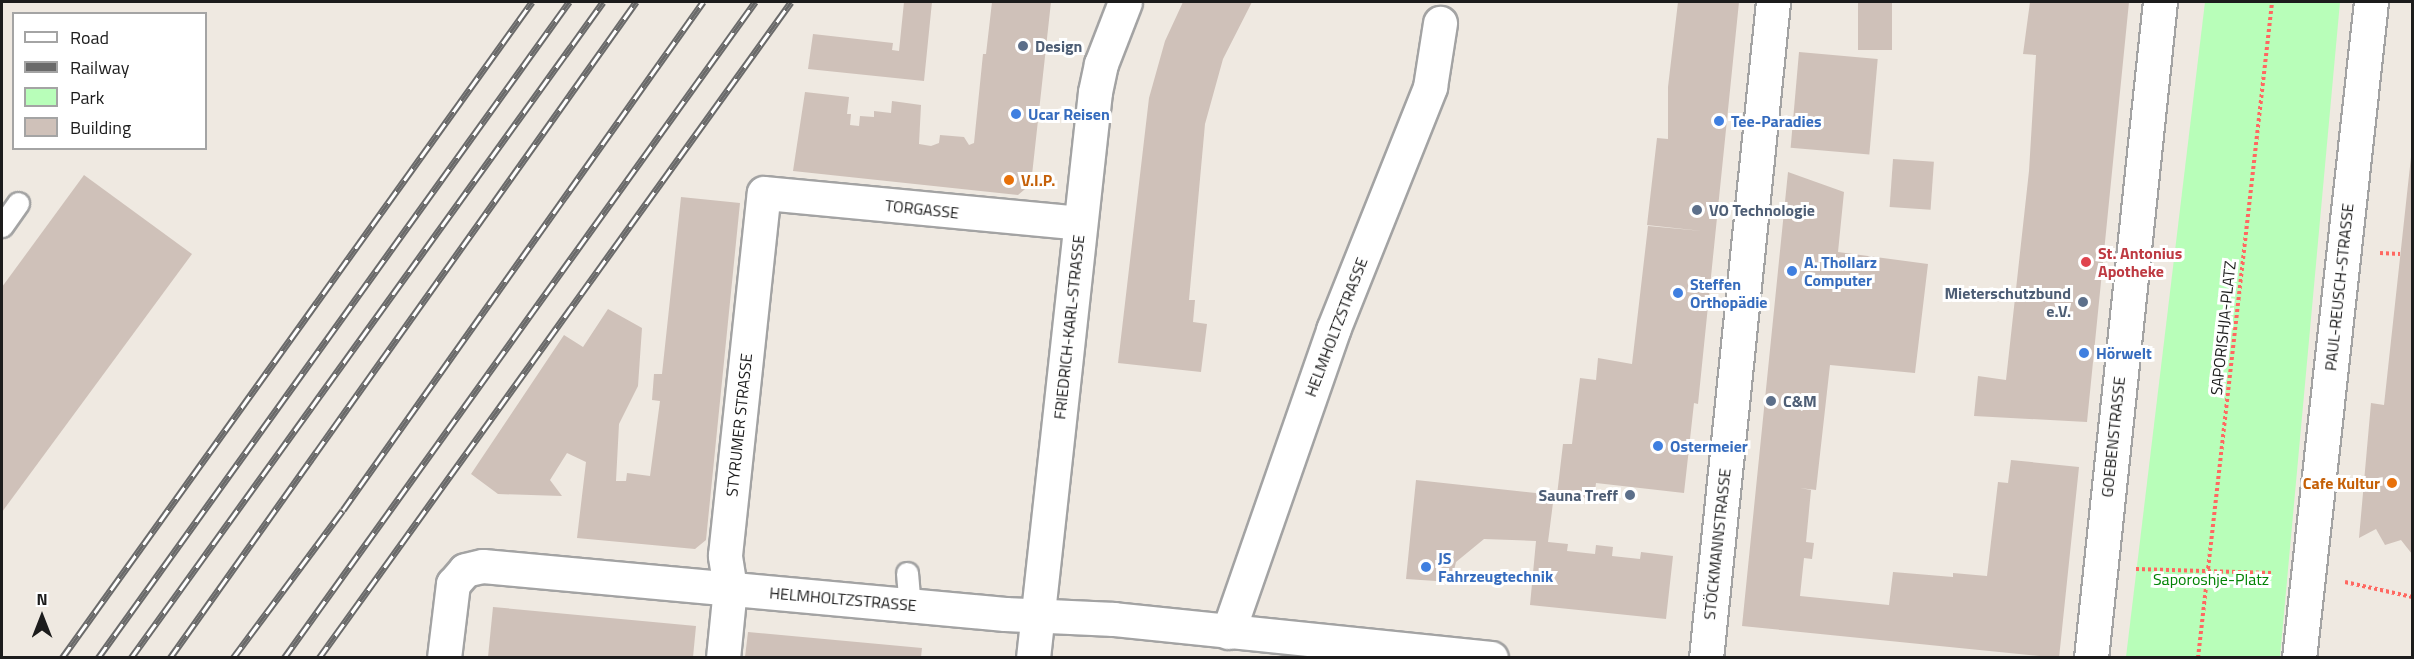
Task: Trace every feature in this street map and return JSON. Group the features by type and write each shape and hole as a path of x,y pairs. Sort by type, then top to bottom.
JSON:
{"street":[{"name":"FRIEDRICH-KARL-STRASSE","path":"1034,657 1095,92 1101,64 1125,2"},
{"name":"STÖCKMANNSTRASSE","path":"1706,657 1773,2"},
{"name":"GOEBENSTRASSE","path":"2091,657 2160,2"},
{"name":"PAUL-REUSCH-STRASSE","path":"2299,657 2371,2"},
{"name":"HELMHOLTZSTRASSE","path":"1228,632 1333,330 1404,158 1430,87 1440,23"},
{"name":"TORGASSE","path":"764,193 1080,223"},
{"name":"STYRUMER STRASSE","path":"723,657 730,588 725,555 764,193"},
{"name":"HELMHOLTZSTRASSE","path":"444,657 451,590 460,574 470,567 483,566 1038,617 1114,619 1441,655 1491,657"}],"lane":[{"path":"2,226 18,203"},
{"path":"907,573 910,605"}],"path":[{"name":"SAPORISHJA-PLATZ","path":"2198,657 2272,2"},
{"path":"2100,567 2207,573 2308,573 2412,597"}],"green space":[{"name":"Saporoshje-Platz","path":"2205,2 2340,2 2280,657 2126,657"}],"building":[{"path":"904,2 932,2 924,81 808,69 813,34 893,43 892,50 899,51"},
{"path":"992,2 1051,2 1031,184 1018,195 793,171 805,92 849,97 847,114 851,114 850,125 859,126 860,116 874,117 874,111 891,113 892,101 921,105 919,144 931,146 939,143 940,135 964,137 969,145 974,143 983,54 986,54"},
{"path":"1183,2 1252,2 1223,59 1205,124 1189,300 1195,300 1193,322 1207,324 1201,372 1118,363 1149,98 1165,41"},
{"path":"1678,2 1739,2 1698,404 1694,403 1684,493 1596,483 1594,499 1557,495 1563,444 1572,444 1580,378 1596,380 1598,358 1632,364 1648,226 1702,231 1647,225 1657,138 1668,139 1668,87"},
{"path":"1858,2 1892,2 1892,50 1858,50"},
{"path":"2030,2 2129,2 2087,422 1974,416 1978,376 2006,380 2029,171 2036,55 2023,54"},
{"path":"1799,52 1878,59 1869,155 1791,148"},
{"path":"2411,157 2412,554 2401,540 2385,545 2376,529 2359,538 2371,403 2384,405"},
{"path":"1893,159 1934,162 1931,210 1890,207"},
{"path":"1788,172 1844,192 1838,252 1928,264 1915,373 1830,365 1816,490 1800,488 1811,490 1806,542 1814,543 1812,559 1804,558 1800,596 1889,605 1893,572 1953,577 1953,573 1987,576 1998,482 2008,483 2011,460 2079,467 2059,658 1742,626"},
{"path":"84,175 192,254 2,512 2,287"},
{"path":"681,197 740,203 706,540 695,549 577,538 586,462 567,453 550,480 562,496 498,494 471,474 564,335 583,347 608,309 642,328 638,386 619,424 616,481 626,481 627,473 650,476 660,401 652,400 654,374 662,374"},
{"path":"1416,480 1554,495 1548,542 1568,544 1567,551 1595,554 1596,545 1613,547 1612,556 1640,559 1641,552 1673,556 1666,619 1530,605 1536,541 1484,539 1456,562 1451,582 1406,579"},
{"path":"493,607 696,626 693,657 488,657"},
{"path":"748,632 922,648 921,657 745,657"}],"railway":[{"path":"62,658 532,2"},
{"path":"98,658 569,2"},
{"path":"131,658 603,2"},
{"path":"170,658 636,2"},
{"path":"233,658 343,510 703,2"},
{"path":"284,658 755,2"},
{"path":"319,658 791,2"}],"place":[{"name":"Design","path":"1023,46"},
{"name":"Ucar Reisen","path":"1016,114"},
{"name":"Tee-Paradies","path":"1719,121"},
{"name":"V.I.P.","path":"1009,180"},
{"name":"VO Technologie","path":"1697,210"},
{"name":"St. Antonius Apotheke","path":"2086,262"},
{"name":"A. Thollarz Computer","path":"1792,271"},
{"name":"Steffen Orthopädie","path":"1678,293"},
{"name":"Mieterschutzbund e.V.","path":"2083,302"},
{"name":"Hörwelt","path":"2084,353"},
{"name":"C&M","path":"1771,401"},
{"name":"Ostermeier","path":"1658,446"},
{"name":"Cafe Kultur","path":"2392,483"},
{"name":"Sauna Treff","path":"1630,495"},
{"name":"JS Fahrzeugtechnik","path":"1426,567"}]}
